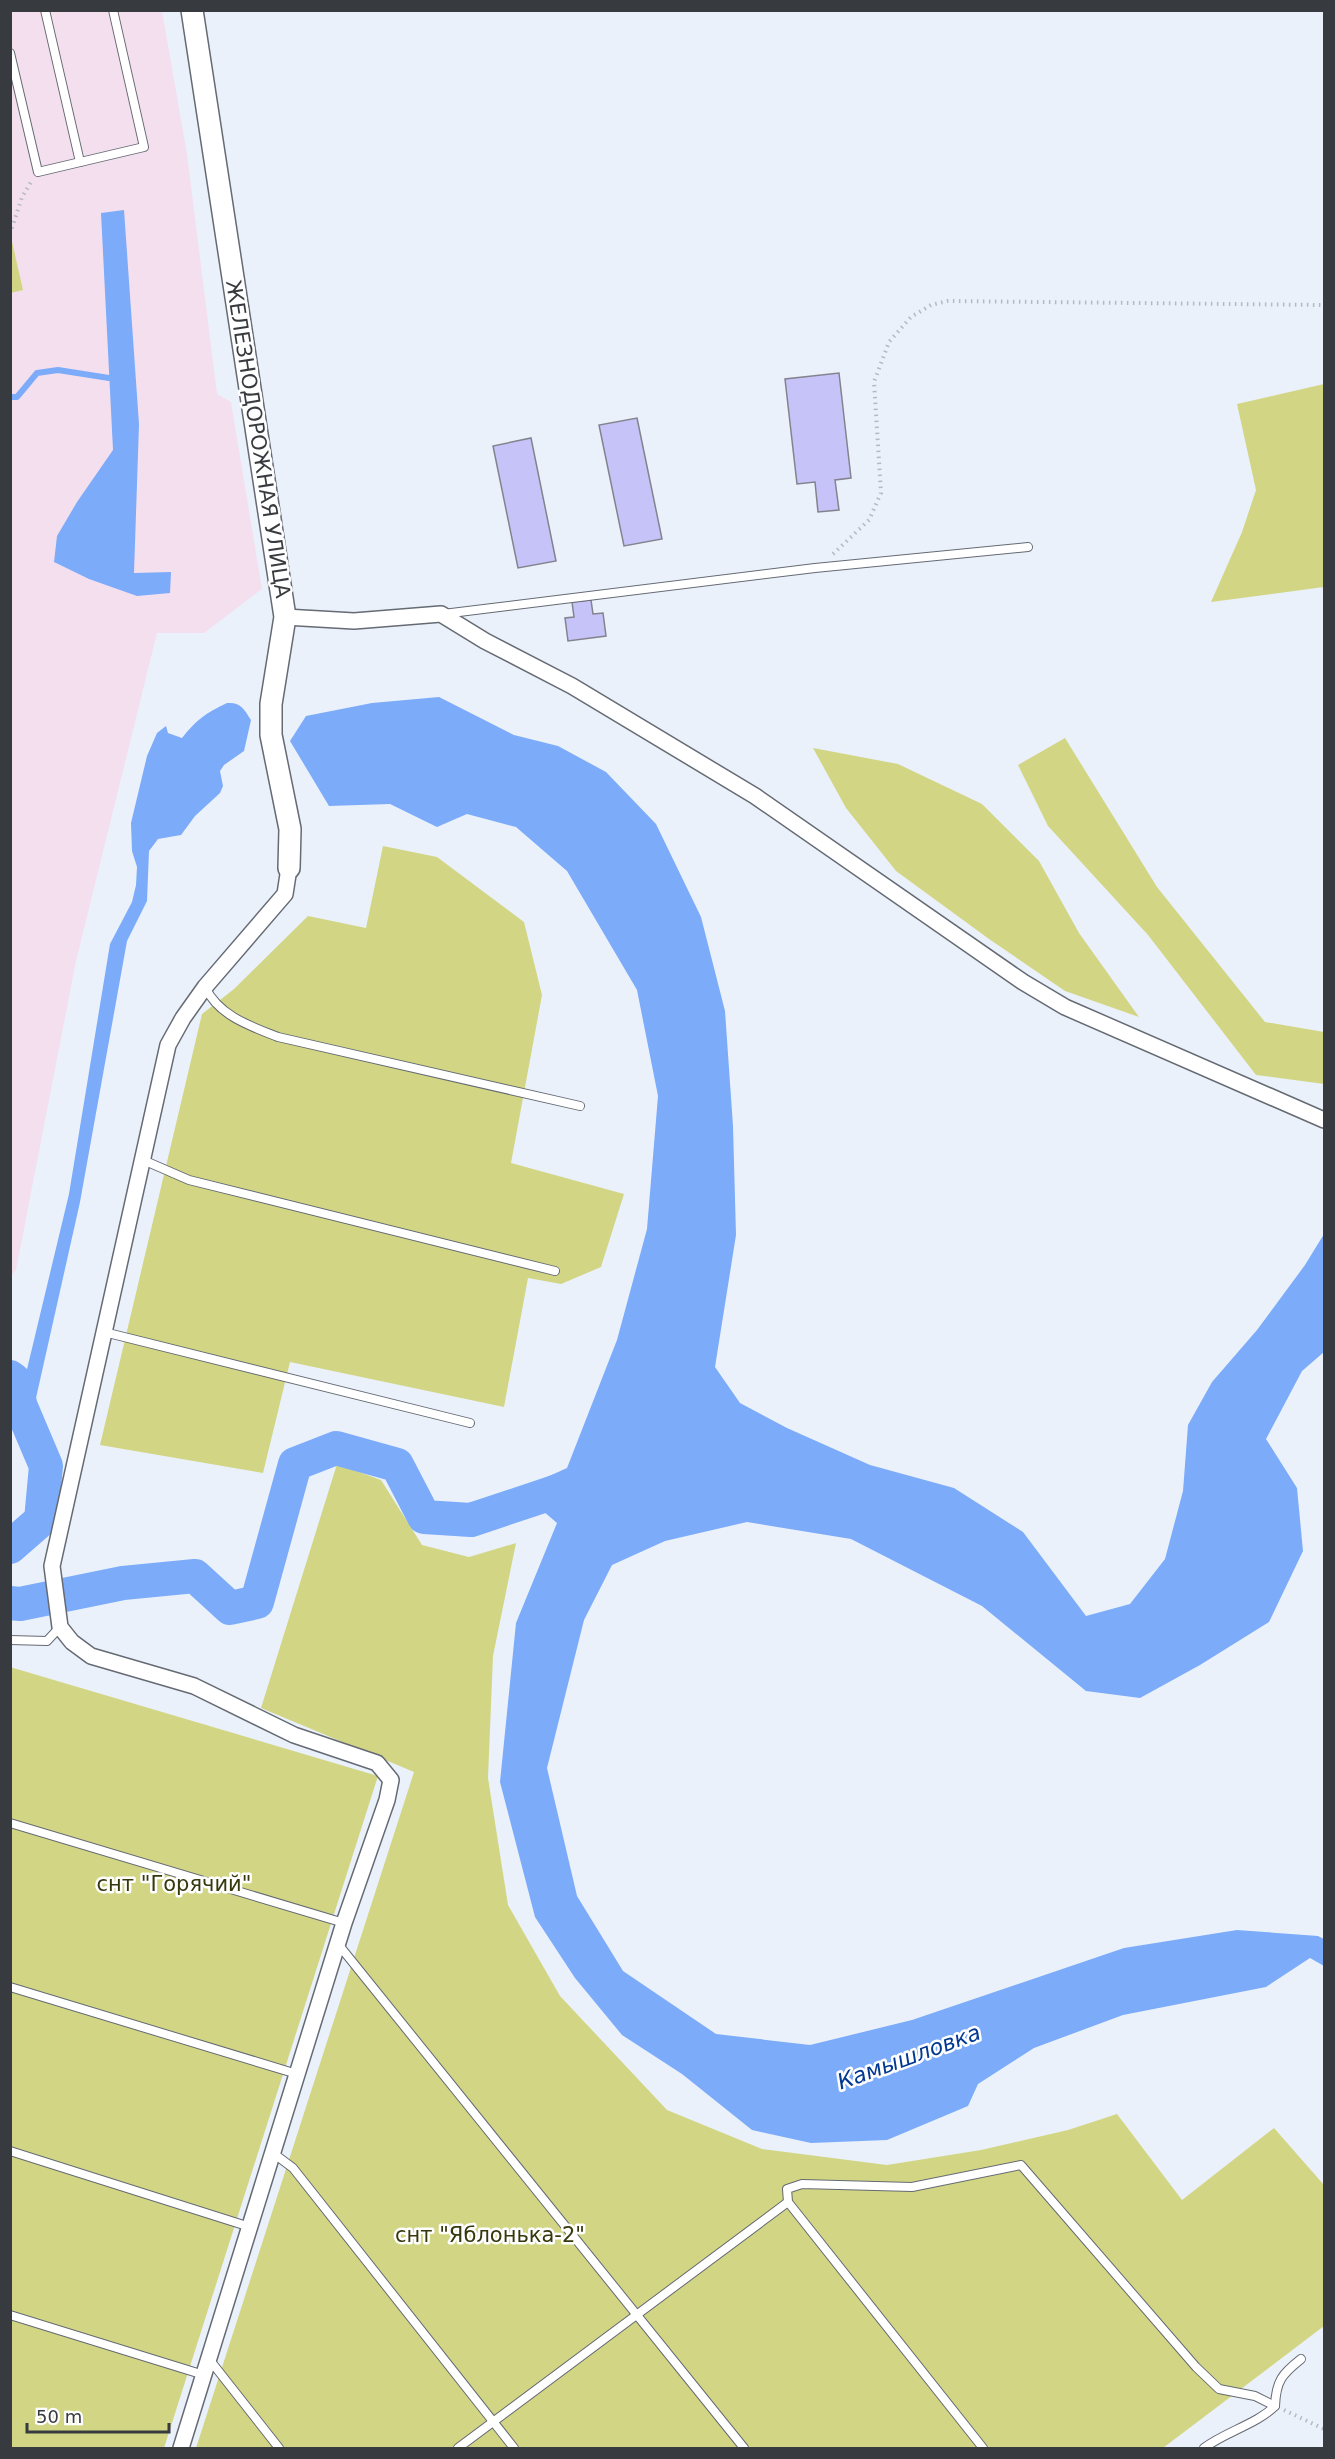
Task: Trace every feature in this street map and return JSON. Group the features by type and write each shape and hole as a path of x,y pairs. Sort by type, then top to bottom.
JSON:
{"street":[{"name":"ЖЕЛЕЗНОДОРОЖНАЯ УЛИЦА","path":"192,10 285,617 271,704 271,735 290,829 290,868"},
{"path":"285,617 354,621 441,614 485,641 572,686 755,796 1023,982 1065,1007 1324,1120"},
{"path":"181,2448 344,1923 387,1800 391,1780 377,1763 294,1735 194,1686 91,1656 72,1642 60,1627 52,1566 168,1045 183,1018 205,987 285,894 290,868"}],"lane":[{"path":"45,10 80,162"},
{"path":"10,53 38,172 144,147 113,10"},
{"path":"441,614 815,568 1028,547"},
{"path":"205,987 211,1001 237,1020 278,1037 580,1106"},
{"path":"143,1160 189,1180 555,1271"},
{"path":"104,1332 470,1424"},
{"path":"10,1640 47,1641 60,1627"},
{"path":"10,1823 344,1923"},
{"path":"338,1944 744,2448"},
{"path":"10,1987 297,2074"},
{"path":"10,2151 250,2227"},
{"path":"273,2153 293,2168 514,2448"},
{"path":"982,2448 788,2202 788,2189 802,2184 912,2187 1021,2165 1196,2367 1220,2389 1255,2396 1275,2406"},
{"path":"459,2448 788,2202"},
{"path":"10,2315 204,2375"},
{"path":"209,2359 279,2448"},
{"path":"1204,2448 1248,2422 1266,2415 1275,2406 1276,2389 1284,2373 1301,2359"}],"path":[{"path":"10,234 21,197 38,172"},
{"path":"815,568 842,547 869,520 881,493 874,382 889,342 911,317 931,305 948,301 1324,305"},
{"path":"1275,2406 1324,2428"}],"shaded area":[{"path":"11,11 162,11 187,154 217,394 231,402 262,589 204,633 157,633 76,961 16,1270 11,1276"}],"green space":[{"path":"11,237 23,290 10,293"},
{"path":"1324,384 1324,587 1211,602 1242,532 1256,490 1237,404"},
{"path":"1065,738 1157,887 1265,1022 1324,1032 1324,1084 1256,1075 1148,935 1048,826 1018,765"},
{"path":"813,748 898,764 982,804 1039,861 1079,933 1139,1017 1065,991 896,871 846,808"},
{"path":"383,846 437,857 524,922 542,995 511,1163 624,1194 601,1267 561,1284 528,1278 504,1407 290,1362 263,1473 100,1445 202,1014 234,989 308,916 366,928"},
{"name":"снт \"Яблонька-2\"","path":"337,1464 381,1480 422,1545 469,1557 516,1543 493,1656 488,1778 508,1905 560,1996 667,2110 762,2149 887,2165 981,2150 1068,2130 1117,2114 1182,2200 1274,2128 1324,2185 1324,2326 1163,2448 196,2448 414,1772 261,1708"},
{"name":"снт \"Горячий\"","path":"10,1667 378,1776 164,2448 11,2448"}],"water":[{"path":"124,210 139,424 134,573 171,572 170,593 137,596 89,579 54,562 57,536 113,450 101,213"},
{"path":"439,697 514,735 558,746 606,772 656,824 701,917 725,1011 733,1126 736,1235 715,1367 740,1403 787,1428 870,1465 954,1488 1023,1532 1086,1616 1130,1604 1165,1559 1183,1491 1188,1425 1212,1382 1257,1330 1305,1265 1324,1234 1324,1352 1302,1371 1266,1439 1297,1488 1303,1551 1269,1622 1200,1665 1140,1698 1086,1691 982,1606 851,1539 747,1522 665,1541 612,1565 584,1620 547,1768 577,1896 623,1971 716,2034 810,2045 912,2020 1124,1948 1237,1930 1318,1936 1324,1939 1324,1966 1310,1958 1266,1987 1123,2015 1034,2048 978,2084 968,2106 887,2140 811,2143 752,2130 682,2074 622,2035 575,1978 535,1917 500,1782 516,1623 557,1523 529,1499 525,1487 567,1468 617,1340 647,1229 658,1096 637,990 567,871 516,827 467,814 437,827 390,804 329,806 290,741 306,716 372,703"},
{"path":"227,703 239,705 251,720 244,751 224,765 220,771 223,786 220,793 195,816 181,835 158,839 149,851 147,901 127,941 80,1202 34,1407 24,1425 17,1411 69,1194 110,944 132,902 136,885 137,867 132,851 131,823 147,756 157,733 166,726 168,733 182,738 202,718"}],"building":[{"path":"839,373 851,478 835,480 839,510 818,512 815,482 797,484 785,379"},
{"path":"637,418 662,539 624,546 599,425"},
{"path":"531,438 556,561 518,568 493,446"},
{"path":"591,600 593,614 603,613 606,636 568,641 565,618 574,617 572,602"}],"waterway":[{"path":"10,397 17,397 37,373 58,370 109,378"},
{"name":"Камышловка","path":"10,1377 14,1380 21,1407 46,1466 41,1520 10,1547"},
{"name":"Камышловка","path":"10,1603 20,1604 123,1583 195,1576 230,1608 257,1602 295,1464 336,1448 397,1465 424,1517 471,1520 561,1490 569,1500"}]}
